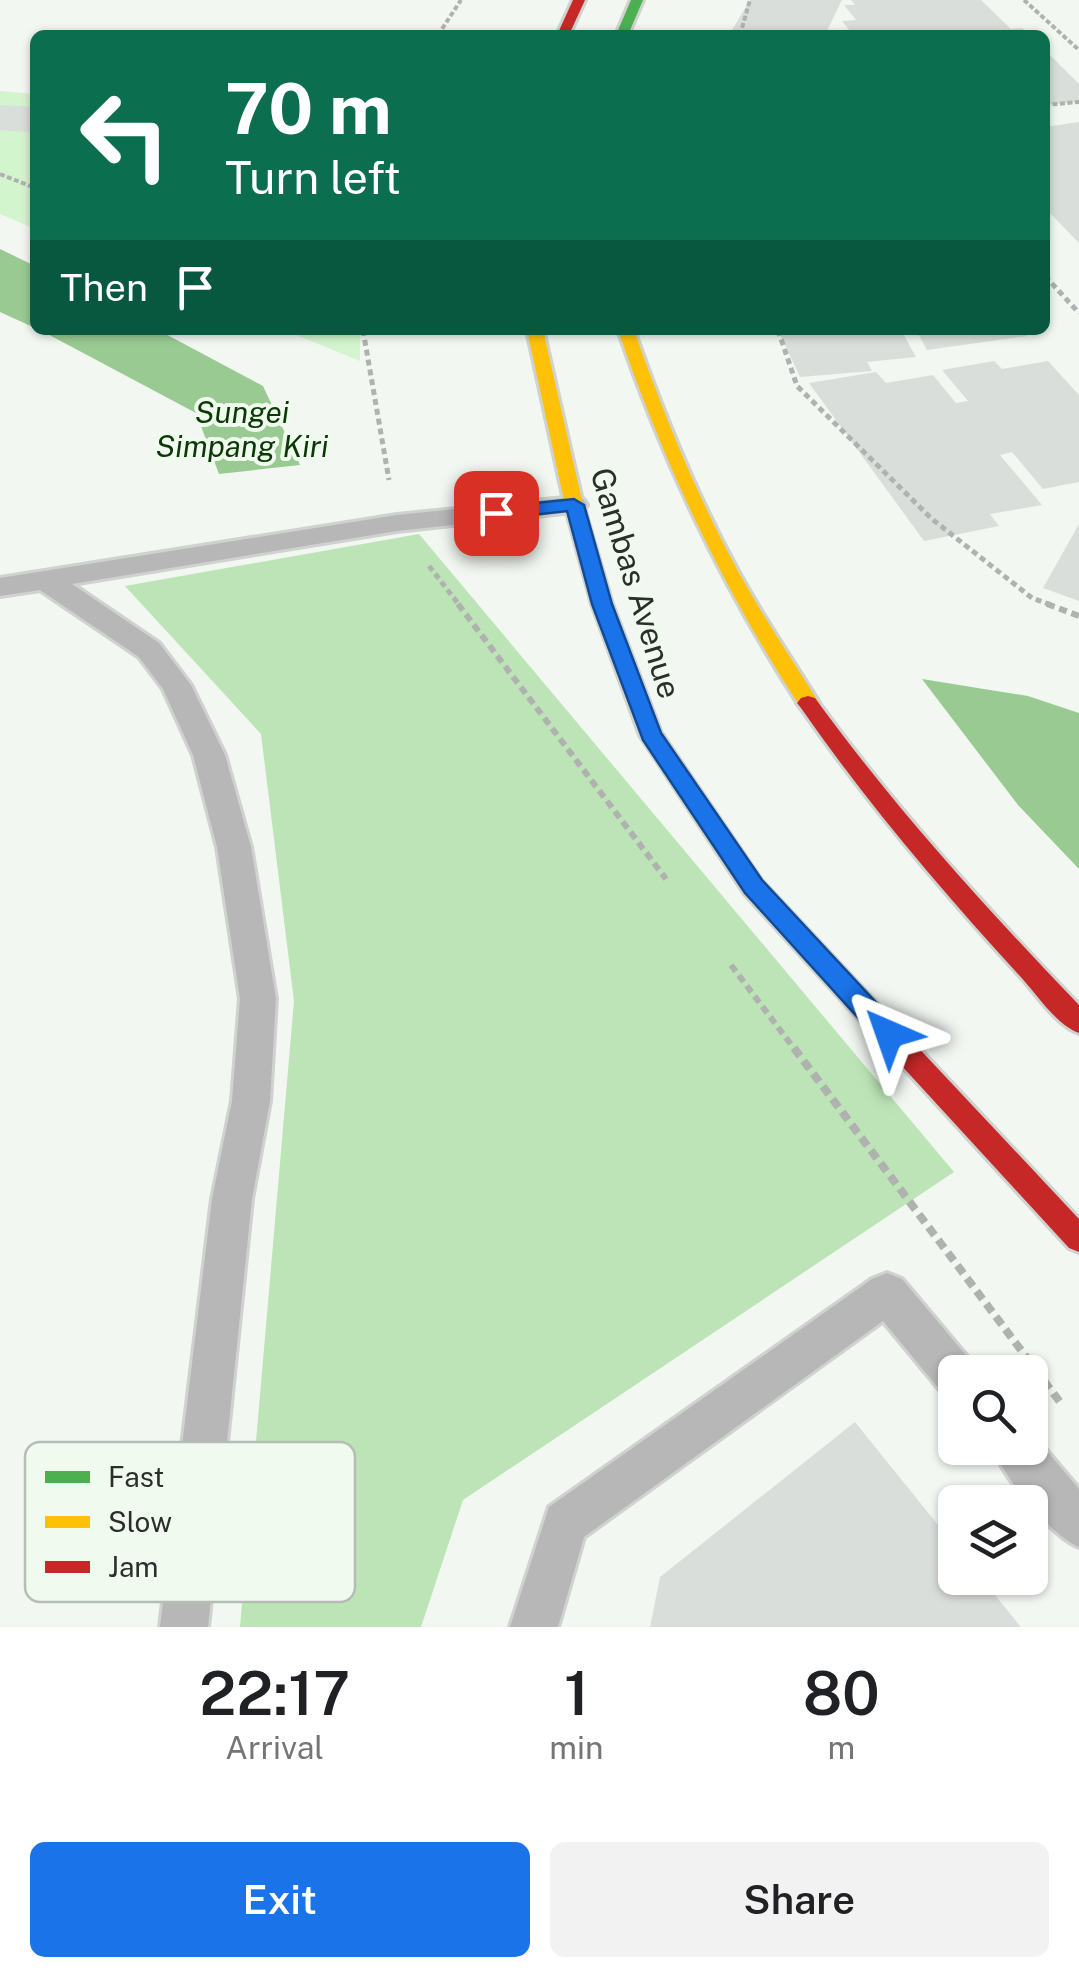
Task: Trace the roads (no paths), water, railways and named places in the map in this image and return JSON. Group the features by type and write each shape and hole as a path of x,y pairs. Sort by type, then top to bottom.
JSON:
{"main road":[{"path":"565,30 579,0"},
{"path":"624,30 638,0"},
{"name":"Gambas Avenue","path":"536,335 574,505 602,604 650,735 754,887 1079,1239"},
{"path":"628,335 651,412 678,470 762,631 820,720 877,799 969,906 1079,1022"}],"lane":[{"path":"0,586 397,522 574,505"},
{"path":"44,578 149,650 176,685 209,755 234,847 258,1000 251,1101 232,1199 205,1442"},
{"path":"534,1627 564,1523 888,1294 938,1355"},
{"path":"1029,1465 1079,1524"},
{"path":"184,1627 187,1602"}],"water":[{"path":"0,249 30,264 30,326 0,312"},
{"name":"Sungei Simpang Kiri","path":"49,335 167,335 263,386 300,465 219,474 196,413"},
{"path":"922,679 1028,696 1079,713 1079,869 1018,805"}]}
